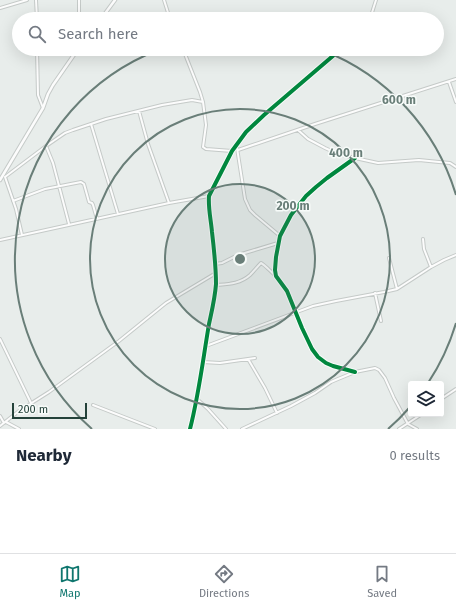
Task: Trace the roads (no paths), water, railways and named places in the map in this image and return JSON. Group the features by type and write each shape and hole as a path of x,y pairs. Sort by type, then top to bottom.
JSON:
{"street":[{"path":"0,8 27,0"},
{"path":"36,0 37,12"},
{"path":"79,0 79,12"},
{"path":"107,12 115,0"},
{"path":"164,0 168,12"},
{"path":"372,12 376,0"},
{"path":"36,56 38,95 43,108"},
{"path":"22,235 19,218 5,175 43,108 53,85 73,56"},
{"path":"186,56 203,102 206,125 204,147 206,149 232,151"},
{"path":"190,429 197,399 216,286 216,273 208,202 209,196 232,151 246,132 333,56"},
{"path":"238,150 456,80"},
{"path":"449,82 456,102"},
{"path":"0,180 64,133 106,119 162,105 192,100 203,102"},
{"path":"139,111 148,144 169,203"},
{"path":"91,124 118,214"},
{"path":"298,130 308,139 338,154 378,164 419,160 450,163 456,167"},
{"path":"46,146 53,163 69,224"},
{"path":"236,146 238,150 245,199 248,206 255,216 280,236"},
{"path":"276,276 275,264 278,243 291,215 306,196 327,178 355,158"},
{"path":"14,201 45,189 82,182 84,184 88,200 93,205 97,219"},
{"path":"0,240 69,224 209,196"},
{"path":"423,239 424,249 431,267"},
{"path":"215,264 222,263 238,255 278,243"},
{"path":"206,346 313,306 397,289 431,267 456,255"},
{"path":"389,258 397,289"},
{"path":"216,286 234,284 243,280 262,264 264,264 270,272 276,276 287,291 312,349 318,357 333,366 356,372"},
{"path":"0,426 119,341 166,303 216,273"},
{"path":"375,294 381,321"},
{"path":"0,339 31,403"},
{"path":"203,362 220,363 255,358"},
{"path":"248,359 266,388 277,413"},
{"path":"242,429 277,413 331,382 356,372 375,368 379,370 385,378 408,424 417,429"},
{"path":"444,397 456,388"},
{"path":"197,399 226,429"},
{"path":"93,405 155,429"},
{"path":"0,416 5,423 19,429"},
{"path":"399,429 418,417"}]}
